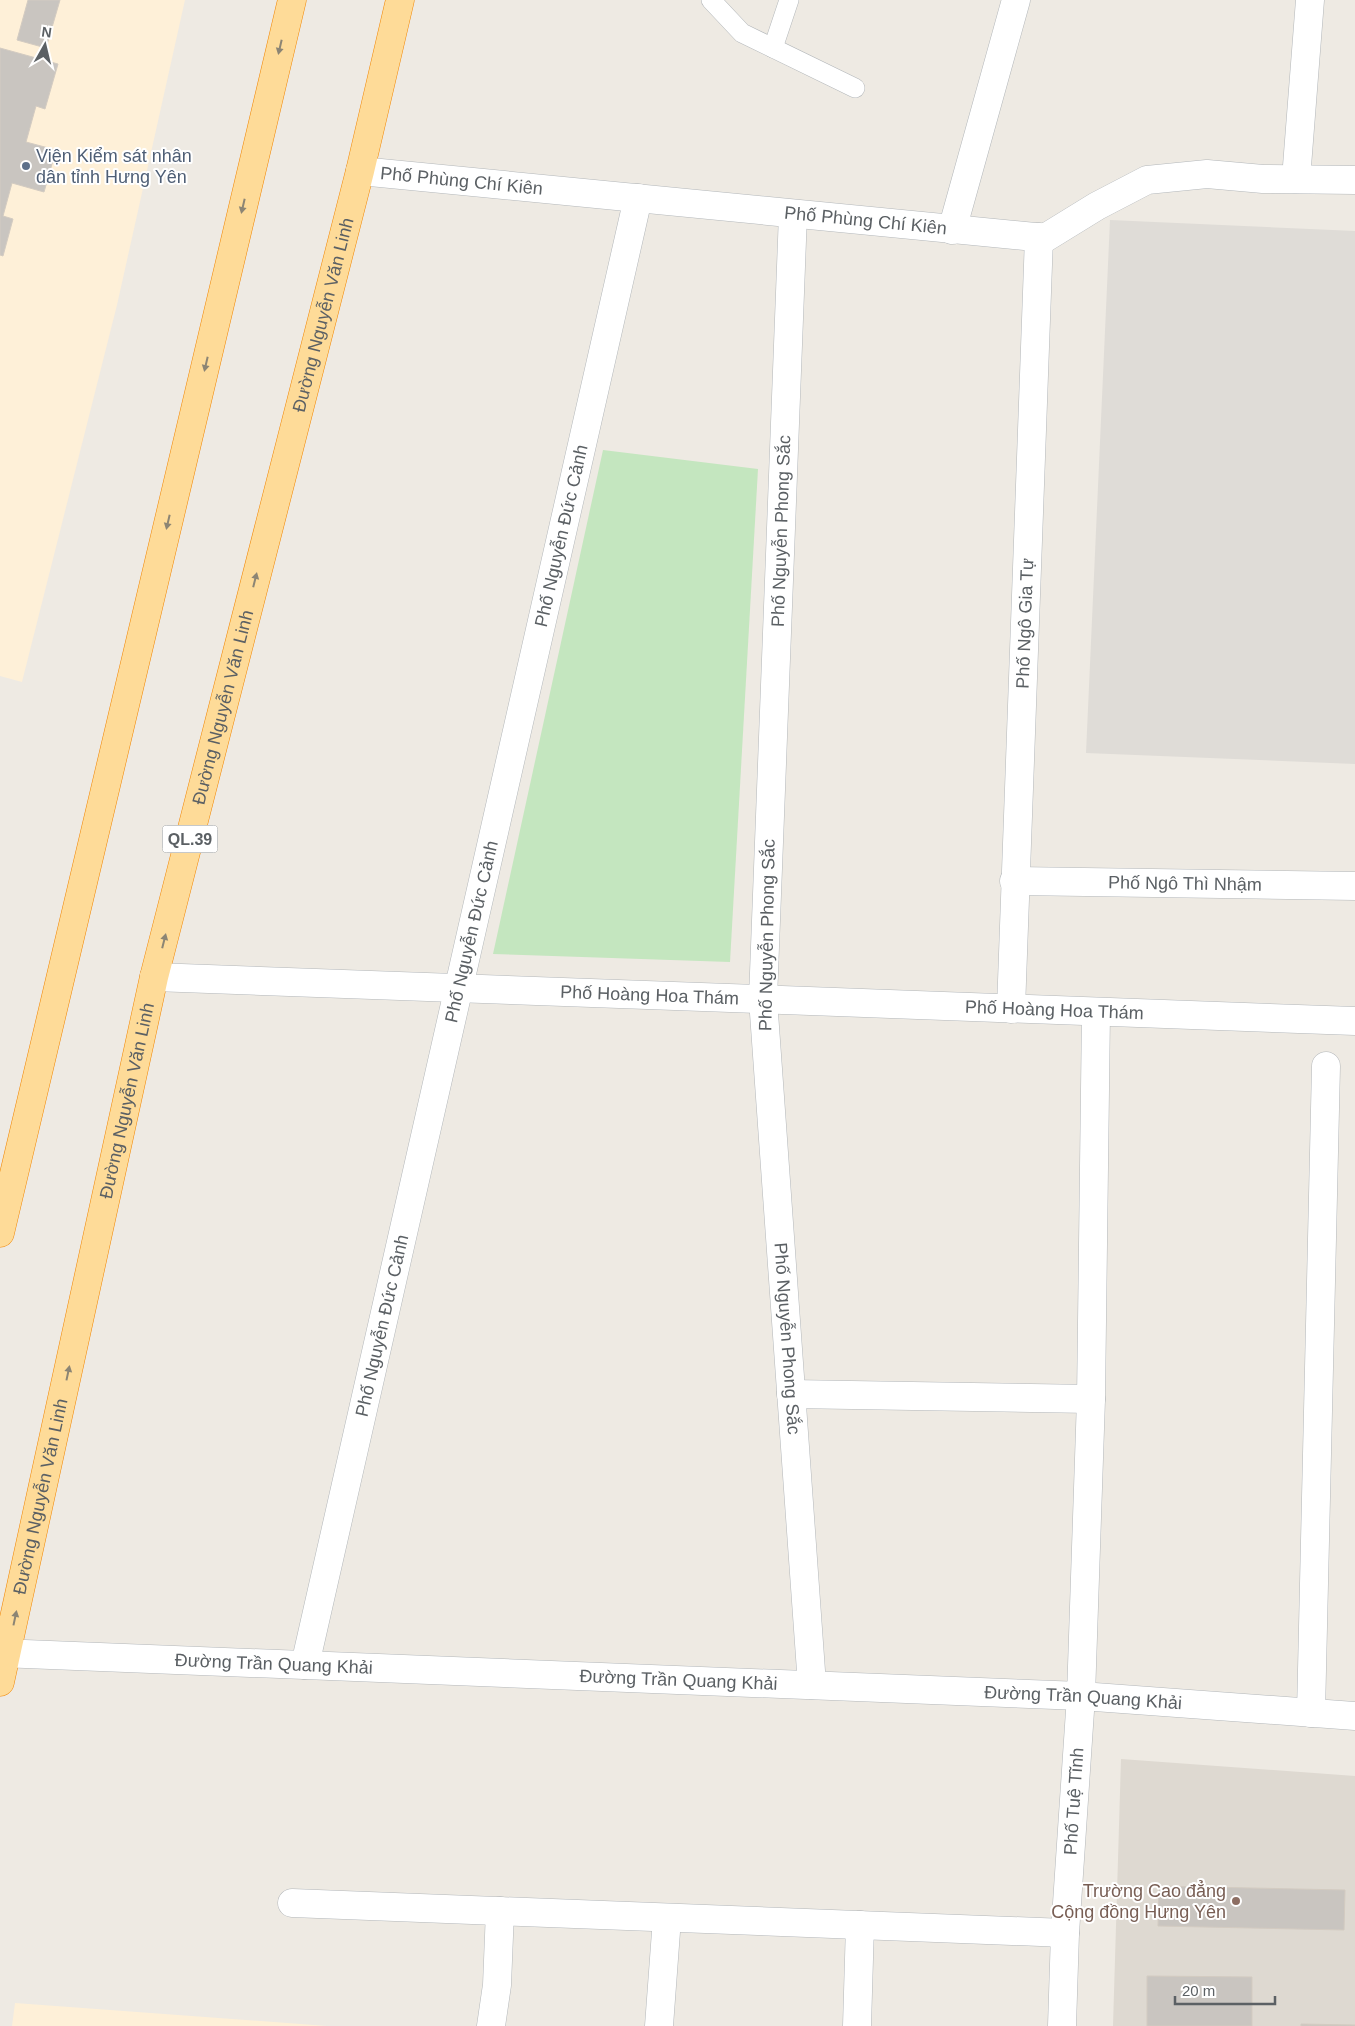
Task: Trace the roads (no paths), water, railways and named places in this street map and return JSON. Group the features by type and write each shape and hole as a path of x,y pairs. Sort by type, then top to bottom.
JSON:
{"highway":[{"path":"0,1233 292,0"},
{"name":"Đường Nguyễn Văn Linh","path":"0,1682 4,1653 154,977 360,171 400,0"}],"street":[{"path":"952,230 1016,0"},
{"path":"1296,179 1310,0"},
{"name":"Phố Phùng Chí Kiên","path":"360,171 1045,238 1096,206 1147,180 1207,174 1263,179 1355,180"},
{"name":"Phố Nguyễn Đức Cảnh","path":"305,1665 638,198"},
{"name":"Phố Nguyễn Phong Sắc","path":"793,214 763,999 812,1685"},
{"name":"Phố Ngô Gia Tự","path":"1011,1009 1014,881 1039,237"},
{"name":"Phố Ngô Thì Nhậm","path":"1014,881 1355,886"},
{"name":"Phố Hoàng Hoa Thám","path":"154,977 1355,1021"},
{"name":"Phố Tuệ Tĩnh","path":"1062,2026 1065,1933 1081,1696 1091,1399 1096,1012"},
{"path":"1311,1713 1326,1066"},
{"path":"791,1394 1091,1399"},
{"name":"Đường Trần Quang Khải","path":"4,1653 1081,1696 1355,1716"},
{"path":"292,1903 1065,1933"},
{"path":"491,2026 497,1985 500,1911"},
{"path":"660,2026 667,1918"},
{"path":"857,2026 860,1925"}],"lane":[{"path":"711,0 742,33 855,88"},
{"path":"773,48 789,0"}],"place":[{"name":"Viện Kiểm sát nhân dân tỉnh Hưng Yên","path":"26,166"},
{"name":"Trường Cao đẳng Cộng đồng Hưng Yên","path":"1236,1901"}]}
